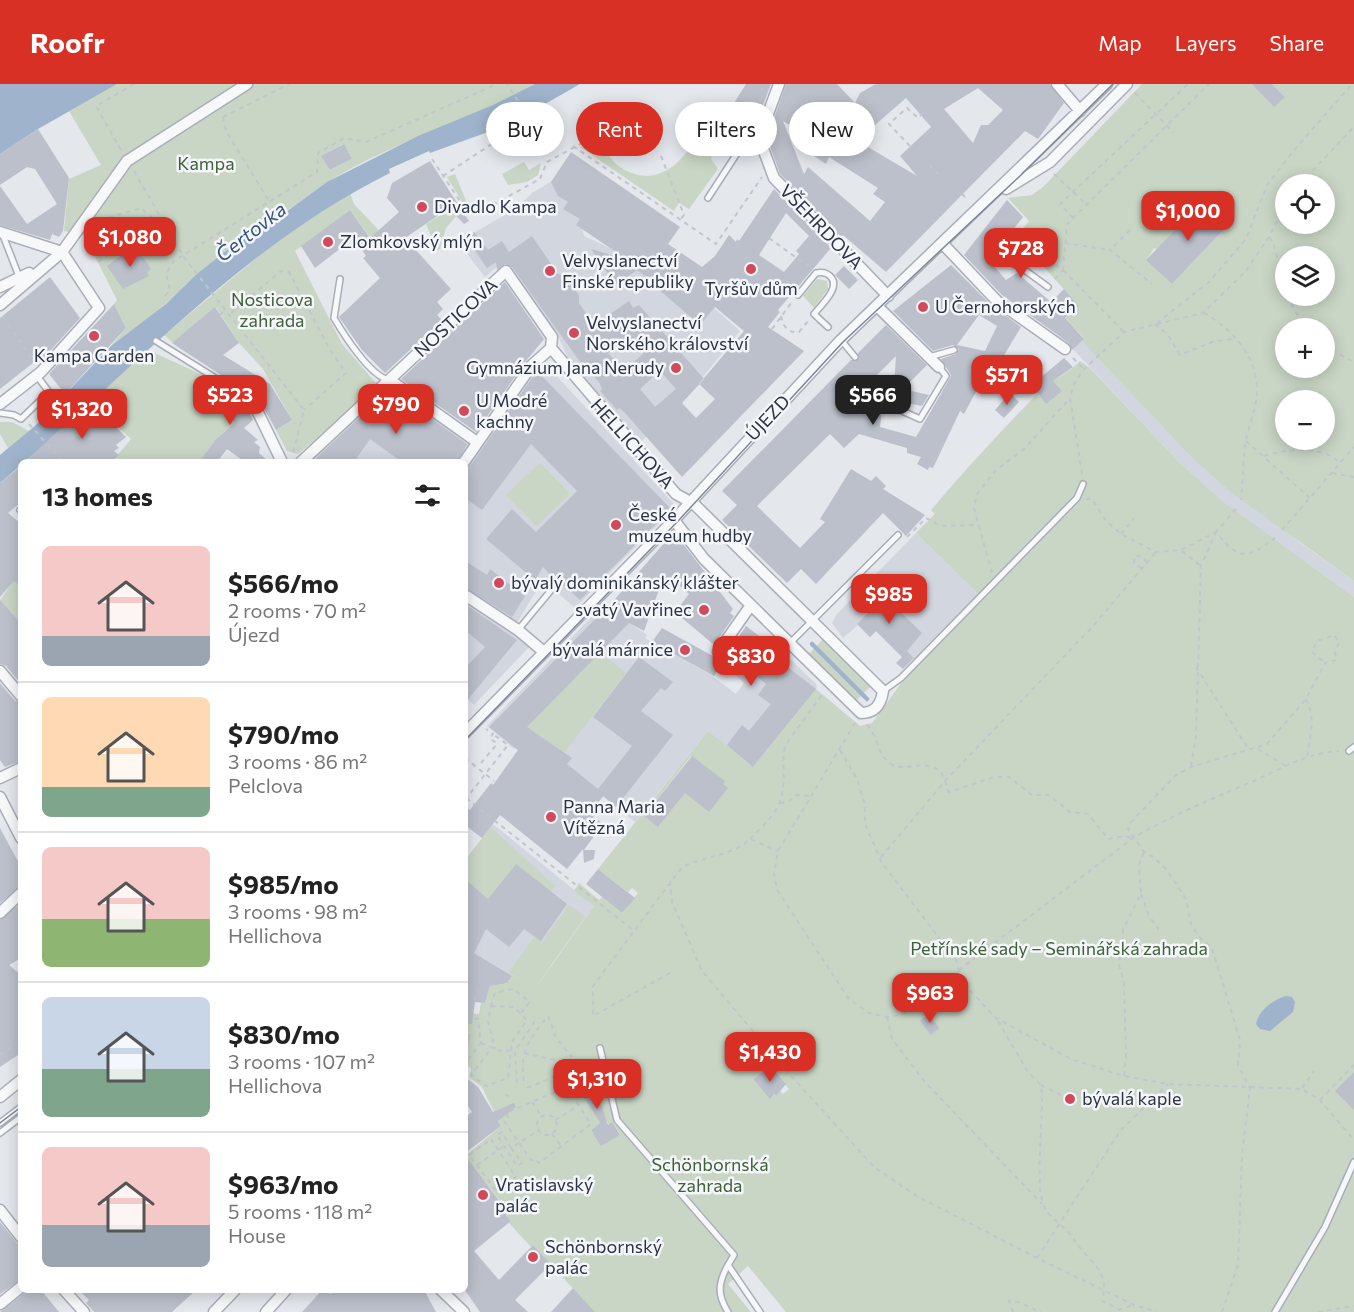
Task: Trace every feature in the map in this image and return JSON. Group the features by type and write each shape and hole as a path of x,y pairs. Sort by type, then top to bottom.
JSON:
{"street":[{"path":"0,305 62,252 127,161 247,84"},
{"name":"VŠEHRDOVA","path":"772,102 779,84"},
{"path":"1057,84 1080,111"},
{"name":"ÚJEZD","path":"468,730 674,520 841,340 944,244 1107,84"},
{"name":"ÚJEZD","path":"998,192 1050,162 1127,84"},
{"name":"VŠEHRDOVA","path":"766,156 774,178 888,296"},
{"path":"0,404 39,374 99,308 62,252 1,233"},
{"path":"944,244 964,261 997,301 1065,350"},
{"path":"0,287 20,279 62,252"},
{"name":"HELLICHOVA","path":"506,272 552,337 550,348 676,494 691,501 883,691"},
{"name":"NOSTICOVA","path":"304,459 506,272"},
{"path":"877,306 939,367"},
{"path":"466,459 532,365 550,348"},
{"path":"390,380 477,442"},
{"path":"241,394 252,400 281,459"},
{"path":"674,520 704,559 863,718 877,708 883,691"},
{"path":"468,597 518,630 544,652"},
{"path":"718,652 751,605"},
{"path":"0,671 18,692"},
{"path":"0,778 18,769"},
{"path":"0,797 18,832"},
{"path":"0,913 18,896"},
{"path":"0,1097 18,1082"},
{"path":"0,1210 18,1233"},
{"path":"0,1304 18,1289"},
{"path":"67,1293 84,1312"},
{"path":"214,1312 232,1293"},
{"path":"266,1312 282,1293"},
{"path":"444,1293 464,1312"}],"lane":[{"path":"708,198 735,156"},
{"path":"1,233 20,279"},
{"path":"993,254 1023,268 1048,287"},
{"path":"798,295 816,273 826,273 834,283 833,289 814,314 828,327"},
{"path":"340,279 334,318 348,340 380,378 390,380"},
{"path":"841,340 855,357"},
{"path":"156,342 241,394"},
{"path":"929,357 954,350"},
{"path":"870,381 882,402 920,419 946,376 939,367"},
{"path":"0,413 14,415 21,419 49,392 39,374"},
{"path":"883,691 901,678 1077,498 1083,484"},
{"path":"790,643 898,535"},
{"path":"518,630 557,583"},
{"path":"600,1048 617,1120 734,1255 719,1280 719,1296 728,1312"},
{"path":"0,1123 18,1109"},
{"path":"0,1133 18,1119"},
{"path":"1275,1312 1325,1227 1354,1162"},
{"path":"728,1265 760,1312"}],"path":[{"path":"134,84 96,106 127,161 165,220 183,256 217,296 304,410"},
{"path":"223,117 234,114 289,84"},
{"path":"165,296 170,290 166,274 169,267 317,171 318,153 344,138 366,142 497,84"},
{"path":"443,176 530,119 507,84"},
{"path":"1073,218 1060,204 1188,84"},
{"path":"1055,279 1063,270 1067,224 1209,84"},
{"path":"1155,324 1209,282 1246,239 1268,185 1295,149 1352,84"},
{"path":"1135,94 1173,132"},
{"path":"910,146 889,124 907,108 918,117 923,113 920,109"},
{"path":"211,109 223,117 226,131 269,202"},
{"path":"1309,174 1354,127"},
{"path":"485,209 540,178 547,162 576,144"},
{"path":"573,146 716,244 758,183"},
{"path":"661,156 684,215 680,220"},
{"path":"432,159 460,201"},
{"path":"929,165 943,178"},
{"path":"1052,173 1087,206"},
{"path":"962,194 966,198"},
{"path":"117,248 97,221 141,208 160,224"},
{"path":"98,262 165,220"},
{"path":"1083,484 1070,398 1074,384 1084,369 1124,332 1203,313 1245,272 1275,225"},
{"path":"1110,250 1130,230"},
{"path":"1269,237 1275,250"},
{"path":"769,238 816,273"},
{"path":"1065,243 1110,250 1152,284"},
{"path":"993,254 1045,258 1063,270 1124,332"},
{"path":"230,314 281,271 289,272 330,350 346,373 304,410 292,459"},
{"path":"771,329 798,295"},
{"path":"220,315 226,308"},
{"path":"0,313 39,374"},
{"path":"1203,313 1220,322 1236,339 1254,367 1257,394 1246,441 1241,500"},
{"path":"782,316 787,330 799,332 814,314"},
{"path":"1155,324 1168,335 1180,355 1215,341 1236,339"},
{"path":"1065,350 1084,369"},
{"path":"1335,352 1354,362"},
{"path":"994,581 977,525 974,508 977,494 995,471 1025,448 1070,398"},
{"path":"32,426 60,459"},
{"path":"1246,441 1310,498"},
{"path":"1282,530 1354,447"},
{"path":"1264,456 1279,451 1314,451 1333,455 1341,463"},
{"path":"1332,473 1354,477"},
{"path":"1096,504 1106,521 1121,534 1156,552 1181,550 1216,532"},
{"path":"1191,767 1196,736 1201,566 1216,532 1236,509"},
{"path":"906,538 926,518 940,526 977,525"},
{"path":"1121,534 1134,518"},
{"path":"1216,532 1229,549 1238,555 1254,554 1275,538"},
{"path":"1181,550 1201,566"},
{"path":"880,857 945,781 1094,625 1156,552"},
{"path":"1143,568 1134,563 1135,556 1142,556 1147,563"},
{"path":"1222,1312 1238,1265 1242,1155 1250,1088 1238,1065 1240,1040 1212,948 1194,930 1186,899 1167,870 1144,852 1128,829 1131,822 1176,776 1191,767 1268,744 1306,699 1325,663 1337,660 1335,654 1339,642 1334,635 1317,641 1312,651 1325,663"},
{"path":"1197,667 1249,750"},
{"path":"670,973 593,1016 593,986 682,867 699,859 739,849 780,803 783,788 782,753 786,744 828,688"},
{"path":"1306,699 1311,710 1312,727 1306,759"},
{"path":"1134,838 1124,836 1108,839 1088,814 1070,812 1049,795 1032,795 1009,777 994,777 952,792 943,775 934,767 892,765 886,760 873,731 863,718 840,750 778,851 774,874 777,890 849,999 869,1013 887,1017 915,1009 959,970 1134,838 1164,820 1286,766 1336,751 1352,749"},
{"path":"468,796 508,746 484,727"},
{"path":"481,763 497,744 490,738 493,734"},
{"path":"1257,748 1286,766"},
{"path":"840,750 857,779 865,805 865,824 880,857 956,960 963,982 996,1018 1028,1072 1041,1085 1061,1095"},
{"path":"468,760 494,781"},
{"path":"780,803 788,802 796,795 813,796"},
{"path":"468,801 633,930"},
{"path":"750,839 778,851"},
{"path":"1144,852 1139,865 1141,894 1149,916 1159,930"},
{"path":"670,881 672,902 702,970 784,1068 874,1167 915,1195 1037,1258 1134,1305 1157,1312"},
{"path":"1124,1076 1125,1002 1124,982 1119,966 1123,930 1141,894"},
{"path":"495,1048 488,1021 495,993 513,989 530,1002 520,1014"},
{"path":"473,1000 478,990"},
{"path":"491,1006 514,1007 527,1020 515,1035 510,1050 508,1078 486,1086 471,1075 491,1049 495,1048"},
{"path":"468,1016 478,1019 481,1043 468,1062"},
{"path":"524,1082 521,1066 527,1041 548,1016 556,1038 572,1057"},
{"path":"887,1017 892,1039 924,1081 1095,1262 1100,1270 1104,1291 1102,1301 1118,1310 1128,1309 1134,1305"},
{"path":"996,1018 1062,1054 1124,1076 1168,1084 1302,1089 1320,1100 1354,1140"},
{"path":"517,1083 515,1051 535,1021"},
{"path":"0,1055 18,1043"},
{"path":"481,1043 503,1052 515,1051"},
{"path":"524,1053 568,1063"},
{"path":"1320,1100 1354,1065"},
{"path":"576,1068 580,1076 580,1070 586,1073 584,1068"},
{"path":"527,1088 570,1070"},
{"path":"1302,1089 1314,1071"},
{"path":"1343,1077 1346,1081"},
{"path":"1037,1258 1121,1130 1168,1084"},
{"path":"1041,1085 1044,1117 1040,1182 1044,1206"},
{"path":"567,1087 578,1106 591,1124 539,1163 535,1159 531,1160 504,1121 508,1117 506,1113 567,1087"},
{"path":"505,1095 511,1096"},
{"path":"532,1102 542,1117"},
{"path":"555,1120 578,1106"},
{"path":"548,1115 555,1120 557,1126 552,1134 543,1134 539,1130 537,1124 542,1117 548,1115"},
{"path":"512,1148 539,1130"},
{"path":"502,1132 522,1163 517,1166 504,1146 497,1135 502,1132"},
{"path":"552,1134 561,1146"},
{"path":"491,1139 498,1150 516,1177 497,1192 469,1155 491,1139"},
{"path":"477,1165 504,1146"},
{"path":"468,1163 473,1159"},
{"path":"1014,1312 1009,1301 1018,1302 1041,1312"},
{"path":"1318,1312 1354,1306"}],"shaded area":[{"path":"552,181 568,202 565,210 580,219 584,236 610,248 614,242 714,308 740,331 673,414 640,442 572,366 557,334 506,259 485,277 458,242 517,208 532,193"},
{"path":"1063,320 1190,456 1303,545 1354,581 1354,597 1224,502 1182,465 1054,329"},
{"path":"545,363 673,503 674,508 575,608 543,580 512,631 529,647 474,705 468,700 468,459 312,459 318,450 390,386 478,447 533,372"},
{"path":"916,533 978,594 915,658 907,652 902,657 876,631 870,637 858,625 843,638 832,623 837,614"},
{"path":"600,608 631,624 647,635 645,638 711,675 736,694 744,683 735,675 765,635 817,685 816,689 753,767 708,731 635,822 604,796 600,800 555,765 563,752 530,729 514,749 487,726"},
{"path":"493,824 594,906 533,990 474,953 468,891 468,856"}],"green space":[{"name":"Kampa","path":"117,84 535,84 499,102 486,102 486,108 376,156 325,184 248,233 146,320 111,346 126,328 114,304 117,300 84,235 64,231 69,179 101,165 69,111","holes":["343,144 352,159 331,170 322,156"]},
{"path":"1142,84 1258,84 1285,97 1272,84 1354,84 1354,581 1232,493 1190,456 1082,341 1084,338 1065,318 1078,305 1043,266 999,259 1029,221 1008,198 1032,195 1043,187","holes":["1205,199 1230,223 1172,284 1147,259 1154,248 1157,249 1191,216 1198,202 1200,204"]},
{"path":"593,156 609,156 629,172 650,176 662,173 683,156 712,156 718,169 689,209 679,203 674,211"},
{"path":"524,162 529,170 541,163 538,175 527,182 508,185 502,174"},
{"path":"455,174 467,203 446,228 440,249 437,251 426,224 462,202 447,177"},
{"name":"Nosticova zahrada","path":"350,193 354,204 390,242 380,251 350,210 295,251 342,344 376,383 370,395 298,454 287,451 276,430 292,420 263,369 239,343 216,307 173,343 164,335 277,241"},
{"path":"817,279 827,281 828,289 814,308 803,296"},
{"path":"148,350 207,377 195,396 235,423 216,439 201,459 118,459 116,457 131,439 90,401"},
{"name":"Petřínské sady – Seminářská zahrada","path":"1080,361 1090,368 1182,465 1224,502 1354,597 1354,1312 786,1312 748,1266 728,1284 751,1312 591,1312 592,1309 533,1245 531,1247 509,1223 511,1221 497,1205 500,1201 468,1160 468,1154 501,1126 482,1087 469,1077 471,1068 468,1067 468,1013 479,1014 481,1002 485,1003 490,986 503,982 506,984 512,976 518,979 509,972 534,937 542,942 569,905 585,916 534,990 594,906 574,891 579,883 599,900 602,897 622,913 638,893 632,888 628,892 598,869 708,731 754,766 816,689 860,726 872,723 908,674 904,670 978,594 916,533 935,514 931,510 970,465 1042,389","holes":["691,756 706,767 658,826 644,816","771,1068 789,1089 783,1094 780,1091 776,1096 773,1094 770,1098 753,1079","590,1075 606,1119 609,1125 612,1123 620,1135 601,1145 591,1130 600,1123 573,1081"]},
{"path":"0,422 12,422 29,431 0,455 8,448 0,434"},
{"path":"540,463 570,494 536,526 506,495"},
{"path":"15,579 18,582 18,620 0,600"},
{"path":"824,638 872,685 855,702 807,656"},
{"path":"600,652 626,673 564,753 534,732 519,751 510,744"},
{"path":"491,827 555,886 545,900 516,865 488,899 468,882 468,856"}],"water":[{"path":"0,84 117,84 38,129 0,154"},
{"path":"535,84 580,84 548,102 499,102"},
{"name":"Čertovka","path":"486,108 486,133 430,153 429,151 389,169 390,173 334,204 282,239 185,317 28,459 18,459 18,468 0,483 0,455 36,425 111,346 166,304 197,274 251,231 290,209 327,182 418,136"},
{"path":"1286,996 1292,997 1295,1002 1293,1012 1270,1031 1260,1029 1256,1024 1263,1010"}],"building":[{"path":"746,84 771,84 764,102 735,102"},
{"path":"786,84 837,84 854,102 789,102 789,125 783,121 789,136 789,156 797,156 804,174 808,167 870,221 885,202 873,194 878,188 829,157 826,164 814,156 875,156 875,151 917,176 900,156 931,127 906,98 875,125 875,102 856,102 860,93 876,84 1050,84 1064,103 1038,139 1025,131 886,272 843,235 841,237 780,174 774,156 777,156 777,110","holes":["978,88 1003,110 988,125 981,125 973,143 944,109"]},
{"path":"1252,84 1272,84 1285,97 1274,107"},
{"path":"38,129 69,178 63,231 59,237 52,234 50,240 0,225 0,186 27,224 57,204 35,169 27,167 0,185 0,154"},
{"path":"344,144 352,159 330,170 321,156"},
{"path":"571,152 680,227 668,244 702,267 715,256 729,235 736,242 737,239 739,241 774,189 831,248 778,310 780,312 768,327 804,351 682,477 625,413 619,408 617,410 600,391 602,389 599,382 578,359 512,267 505,264 497,270 496,262 487,268 466,238 474,232 488,250 502,241 509,252 532,236 558,274 566,275 579,296 579,303 594,325 629,301 633,308 639,305 704,379 744,331 715,307 700,325 657,288 659,286 637,270 616,285 591,249 628,260 576,225 580,219 563,209 568,202 558,196 551,182","holes":["786,213 809,236 796,251 799,254 784,272 759,255","628,335 644,353 624,371 608,353","660,371 676,389 655,407 640,389","699,384 715,399 696,418 682,403"]},
{"path":"430,161 469,221 464,224 449,208 405,238 451,289 437,302 443,309 437,315 442,320 385,373 362,350 339,317 380,278 363,258 366,256 354,238 315,268 301,246 350,210 370,238 399,212 387,198 392,183"},
{"path":"1205,199 1230,223 1172,284 1146,260"},
{"path":"1007,200 1023,217 997,250 989,251 988,259 1006,280 1017,273 1051,302 1064,289 1079,306 1065,318 1084,339 1072,350 1069,343 1002,295 964,255"},
{"path":"135,245 151,269 147,272 149,276 123,289 107,266"},
{"path":"951,265 992,306 1021,327 994,372 988,372 972,384 978,388 964,414 960,411 933,468 929,467 928,470 917,464 921,457 907,453 907,448 859,434 844,448 830,434 757,506 800,548 825,522 820,519 851,469 871,481 876,476 886,486 883,489 925,515 906,536 883,513 816,584 801,569 787,583 722,520 737,505 722,491 851,360 858,360 858,353 886,325 927,365 903,389 929,395 922,406 893,400 896,356 874,378 869,376 866,379 867,408 882,410 880,427 916,437 951,375 941,359 956,354 959,349 953,345 933,351 893,311","holes":["979,315 997,326 985,351 957,345"]},
{"path":"844,266 858,280 849,289 835,275"},
{"path":"50,277 80,318 40,362 38,359 0,389 0,318"},
{"path":"505,282 544,339 476,432 401,379"},
{"path":"114,304 126,328 65,394 49,374"},
{"path":"215,307 239,343 223,355 270,384 292,420 276,430 256,394 239,387 172,343"},
{"path":"1064,358 1073,367 1053,381 1062,391 1046,404 1038,393 1034,394 1025,379 1034,371 1040,378"},
{"path":"537,371 671,509 580,600 565,586 561,586 561,580 554,579 543,567 535,580 486,539 512,509 536,532 577,491 531,444 482,510 468,500 468,467"},
{"path":"207,378 246,405 253,420 244,428 258,440 254,442 260,447 259,453 266,459 241,459 227,449 219,459 201,459 216,439 235,423 195,396"},
{"path":"390,389 467,444 459,459 398,459 370,439 356,459 315,459"},
{"path":"1010,393 1019,402 1004,418 995,410"},
{"path":"90,401 126,437 116,445 119,448 114,451 119,455 115,459 28,459"},
{"path":"18,468 18,505 8,513 18,521 18,584 14,581 0,597 0,483"},
{"path":"674,532 733,609 730,613 734,616 714,645 675,612 689,594 673,580 665,590 660,587 644,631 629,623 527,727 572,758 567,764 598,789 632,746 593,717 639,657 673,682 665,691 661,688 641,711 673,735 616,807 603,796 590,814 603,824 584,850 595,850 594,859 584,863 583,849 567,869 500,815 482,838 468,827 468,809 470,810 491,783 493,785 518,750 489,727 615,599"},
{"path":"468,563 487,575 490,569 525,596 512,617 468,590"},
{"path":"870,587 877,589 922,633 907,651 914,658 903,669 896,663 902,657 876,631 870,637 857,624 873,608 863,597 865,589"},
{"path":"0,600 18,620 18,680 6,666 0,664"},
{"path":"468,606 517,640 468,699 468,665 485,647 468,633"},
{"path":"746,626 762,638 758,644 816,689 753,767 727,745 742,725 749,731 771,704 758,695 766,684 743,665 738,671 723,662 714,676 652,642 662,628 722,661"},
{"path":"0,683 18,702 18,762 5,767 0,760"},
{"path":"692,756 725,781 723,784 728,788 709,812 685,793 658,827 644,816"},
{"path":"0,828 18,861 18,888 0,903"},
{"path":"516,864 567,904 541,941 524,929 509,947 486,929 474,953 512,976 507,983 490,986 485,1003 475,1002 472,1024 468,1024 468,882 488,899"},
{"path":"598,869 635,898 622,913 586,884"},
{"path":"18,905 18,960 9,965 18,972 18,1055 0,1067 0,920"},
{"path":"929,1014 939,1028 931,1035 920,1021"},
{"path":"771,1067 786,1084 776,1096 774,1094 770,1099 753,1079"},
{"path":"1354,1072 1354,1110 1335,1091"},
{"path":"591,1074 608,1125 612,1122 620,1135 601,1146 591,1130 600,1123 573,1081"},
{"path":"468,1079 478,1087 493,1112 514,1103 516,1107 498,1121 501,1126 468,1151 468,1115 472,1112 468,1106"},
{"name":"Schönbornský palác","path":"468,1159 500,1202 497,1205 511,1221 474,1251 499,1280 533,1245 551,1264 515,1300 528,1312 480,1312 467,1293"},
{"path":"0,1222 18,1244 18,1282 0,1294"},
{"name":"Schönbornský palác","path":"573,1288 595,1312 551,1312"},
{"path":"24,1293 43,1293 59,1312 0,1312"},
{"path":"82,1293 193,1293 172,1312 94,1312 86,1303 89,1300"},
{"path":"319,1293 426,1293 436,1312 302,1312"}],"waterway":[{"path":"812,644 867,699"}],"tram line":[{"path":"468,737 679,520 843,342 1021,175 1113,84"},
{"path":"0,1123 18,1109"}],"place":[{"name":"Divadlo Kampa","path":"422,207"},
{"name":"Zlomkovský mlýn","path":"328,242"},
{"name":"Tyršův dům","path":"751,269"},
{"name":"Velvyslanectví Finské republiky","path":"550,271"},
{"name":"U Černohorských","path":"923,307"},
{"name":"Velvyslanectví Norského království","path":"574,333"},
{"name":"Kampa Garden","path":"94,336"},
{"name":"Gymnázium Jana Nerudy","path":"676,368"},
{"name":"U Modré kachny","path":"464,411"},
{"name":"České muzeum hudby","path":"616,525"},
{"name":"bývalý dominikánský klášter","path":"499,583"},
{"name":"svatý Vavřinec","path":"704,610"},
{"name":"bývalá márnice","path":"685,650"},
{"name":"Panna Maria Vítězná","path":"551,817"},
{"name":"bývalá kaple","path":"1070,1099"},
{"name":"Vratislavský palác","path":"483,1195"},
{"name":"Schönbornský palác","path":"533,1257"}],"park label":[{"name":"Schönbornská zahrada","path":"710,1175"}]}
